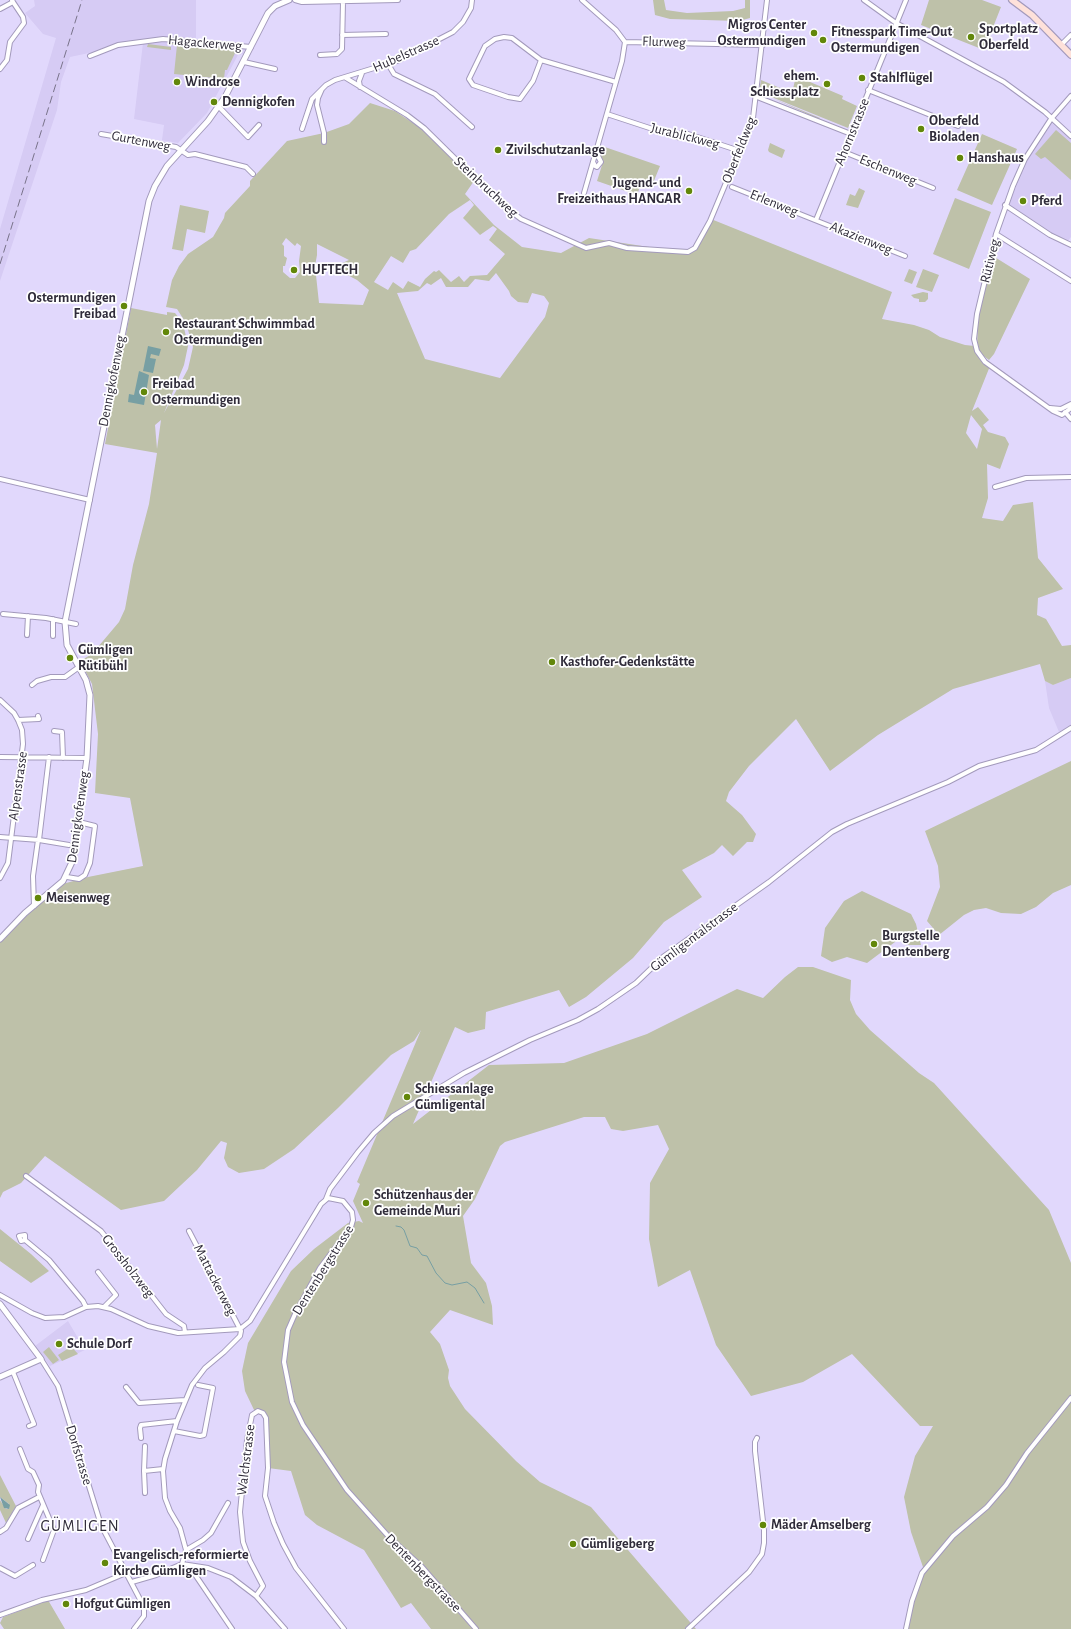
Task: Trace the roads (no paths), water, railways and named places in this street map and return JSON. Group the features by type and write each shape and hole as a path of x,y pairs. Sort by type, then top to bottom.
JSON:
{"main road":[{"path":"1012,0 1032,15 1071,55"}],"street":[{"name":"Dennigkofenweg","path":"0,939 67,877 73,860 87,758 90,695 86,680 67,645 65,622 149,201 161,175 219,107 244,62 268,13 275,6 289,0"},
{"path":"295,0 302,2 398,0"},
{"name":"Hubelstrasse","path":"302,129 312,99 316,92 331,82 388,64 457,30 468,13 472,0"},
{"name":"Flurweg","path":"582,0 616,30 625,42 763,45"},
{"name":"Oberfeldweg","path":"697,246 710,221 753,118 757,97 768,0"},
{"path":"864,0 896,23 993,75 1017,90 1071,136"},
{"name":"Ahornstrasse","path":"816,220 906,0"},
{"path":"0,9 13,1 23,17 24,23 10,42 7,60 0,69"},
{"path":"320,55 340,52 343,2"},
{"path":"342,34 386,34"},
{"path":"1061,45 1071,35"},
{"path":"541,60 533,81 520,99 508,97 473,85 469,78 485,46 495,39 504,37 512,38 541,60 616,82"},
{"name":"Hagackerweg","path":"90,56 118,46 163,39 251,47"},
{"path":"584,193 616,82 625,42"},
{"path":"244,62 275,69"},
{"path":"388,64 394,74 436,94 472,127"},
{"path":"360,87 358,81 362,73"},
{"name":"Steinbruchweg","path":"346,78 407,115 424,128 501,204 521,219 546,231 586,248 609,243 627,248 684,252 691,251 697,246"},
{"path":"322,89 317,102 324,142"},
{"path":"868,90 958,126"},
{"name":"Rütiweg","path":"1066,413 1059,414 985,362 979,355 975,346 974,332 996,234 1005,206 1026,159 1051,119 1071,96"},
{"path":"757,97 851,134"},
{"path":"219,107 248,137 259,125"},
{"name":"Jurablickweg","path":"606,114 680,138 682,132 740,151"},
{"name":"Gurtenweg","path":"101,134 176,147 182,150"},
{"path":"182,150 188,155 195,154 246,167 253,174"},
{"path":"593,162 597,167 601,162 596,152"},
{"name":"Eschenweg","path":"844,152 933,188"},
{"name":"Erlenweg","path":"732,187 816,220"},
{"path":"1005,206 1050,235 1071,245"},
{"name":"Akazienweg","path":"816,220 905,256"},
{"path":"996,234 1071,281"},
{"path":"1050,408 1063,408 1071,404"},
{"path":"1063,408 1071,419"},
{"path":"1066,413 1071,408"},
{"path":"995,487 1026,478 1071,477"},
{"path":"0,479 90,500"},
{"path":"3,614 53,619 76,624"},
{"path":"27,635 28,616"},
{"path":"53,619 53,636"},
{"path":"32,685 36,681 51,677 65,677 79,667"},
{"name":"Alpenstrasse","path":"0,700 14,713 23,735 8,863 0,878"},
{"path":"18,720 39,719 38,716"},
{"name":"Gümligentalstrasse","path":"326,1199 330,1189 358,1152 393,1116 464,1073 530,1040 578,1020 611,1001 636,983 663,956 769,882 832,832 847,824 948,782 978,766 1036,750 1071,728"},
{"path":"54,731 62,732 64,758"},
{"path":"0,757 87,758"},
{"path":"34,906 33,876 39,840 48,757"},
{"path":"67,877 79,878 88,871 90,863 95,826 79,822"},
{"path":"0,837 39,840 69,845"},
{"name":"Grossholzweg","path":"26,1176 101,1231 166,1314 184,1326 185,1332"},
{"path":"0,1295 32,1313 45,1318 64,1317 86,1307 104,1307 148,1326 178,1333 240,1329 245,1327 250,1320 316,1211 326,1199"},
{"name":"Dentenbergstrasse","path":"326,1199 338,1199 347,1204 352,1212 353,1222 350,1230 320,1268 288,1330 284,1362 294,1408 303,1425 355,1500 389,1537 422,1567 476,1629"},
{"name":"Mattackerweg","path":"189,1231 240,1329"},
{"path":"25,1240 49,1260 83,1301 86,1307"},
{"path":"98,1272 116,1295 104,1307"},
{"name":"Dorfstrasse","path":"0,1304 53,1375 58,1386 96,1511 110,1544 132,1582 144,1607 145,1614 134,1629"},
{"path":"182,1564 186,1550 180,1528 170,1511 165,1498 163,1469 177,1421 192,1385 205,1368 240,1336 240,1329"},
{"path":"0,1377 41,1359"},
{"path":"13,1372 34,1424 29,1426"},
{"path":"174,1432 200,1436 204,1435 213,1388 198,1385"},
{"path":"126,1387 139,1404 185,1400"},
{"path":"906,1629 912,1601 922,1573 953,1536 987,1507 1006,1485 1042,1433 1071,1398"},
{"name":"Walchstrasse","path":"256,1596 262,1589 263,1585 250,1560 243,1542 240,1512 247,1440 252,1415 258,1411 263,1413 266,1418 268,1468 265,1496 274,1523 296,1568 344,1629"},
{"path":"141,1438 141,1425 177,1421"},
{"path":"688,1629 749,1572 762,1554 764,1530 755,1451 755,1442 757,1438"},
{"path":"145,1446 145,1493"},
{"path":"20,1449 28,1469 33,1472 39,1485 39,1497 54,1533 43,1560"},
{"path":"144,1471 163,1469"},
{"path":"0,1532 6,1528 18,1508 39,1497"},
{"path":"186,1550 203,1540 211,1533 228,1503"},
{"path":"28,1539 43,1505"},
{"path":"132,1582 156,1575 182,1564 205,1567 221,1572 256,1596 285,1629"},
{"path":"0,1568 15,1576 33,1565"},
{"path":"193,1566 196,1576 232,1629"},
{"path":"0,1615 42,1600 86,1590 126,1573"}],"waterway":[{"path":"396,1226 401,1227 404,1230 410,1246 417,1248 422,1255 427,1256 436,1273 445,1283 452,1285 467,1282 475,1288 484,1303"}],"railway":[{"path":"0,264 82,0"}],"place":[{"name":"Migros Center Ostermundigen","path":"814,33"},
{"name":"Sportplatz Oberfeld","path":"971,37"},
{"name":"Fitnesspark Time-Out Ostermundigen","path":"823,40"},
{"name":"Stahlflügel","path":"862,78"},
{"name":"Windrose","path":"177,82"},
{"name":"ehem. Schiessplatz","path":"827,84"},
{"name":"Dennigkofen","path":"214,102"},
{"name":"Oberfeld Bioladen","path":"921,129"},
{"name":"Zivilschutzanlage","path":"498,150"},
{"name":"Hanshaus","path":"960,158"},
{"name":"Jugend- und Freizeithaus HANGAR","path":"689,191"},
{"name":"Pferd","path":"1023,201"},
{"name":"HUFTECH","path":"294,270"},
{"name":"Ostermundigen Freibad","path":"124,306"},
{"name":"Restaurant Schwimmbad Ostermundigen","path":"166,332"},
{"name":"Freibad Ostermundigen","path":"144,392"},
{"name":"Gümligen Rütibühl","path":"70,658"},
{"name":"Kasthofer-Gedenkstätte","path":"552,662"},
{"name":"Meisenweg","path":"38,898"},
{"name":"Burgstelle Dentenberg","path":"874,944"},
{"name":"Schiessanlage Gümligental","path":"407,1097"},
{"name":"Schützenhaus der Gemeinde Muri","path":"366,1203"},
{"name":"Schule Dorf","path":"59,1344"},
{"name":"Mäder Amselberg","path":"763,1525"},
{"name":"Gümligeberg","path":"573,1544"},
{"name":"Evangelisch-reformierte Kirche Gümligen","path":"105,1563"},
{"name":"Hofgut Gümligen","path":"66,1604"}],"district":[{"name":"GÜMLIGEN","path":"80,1526"}]}
